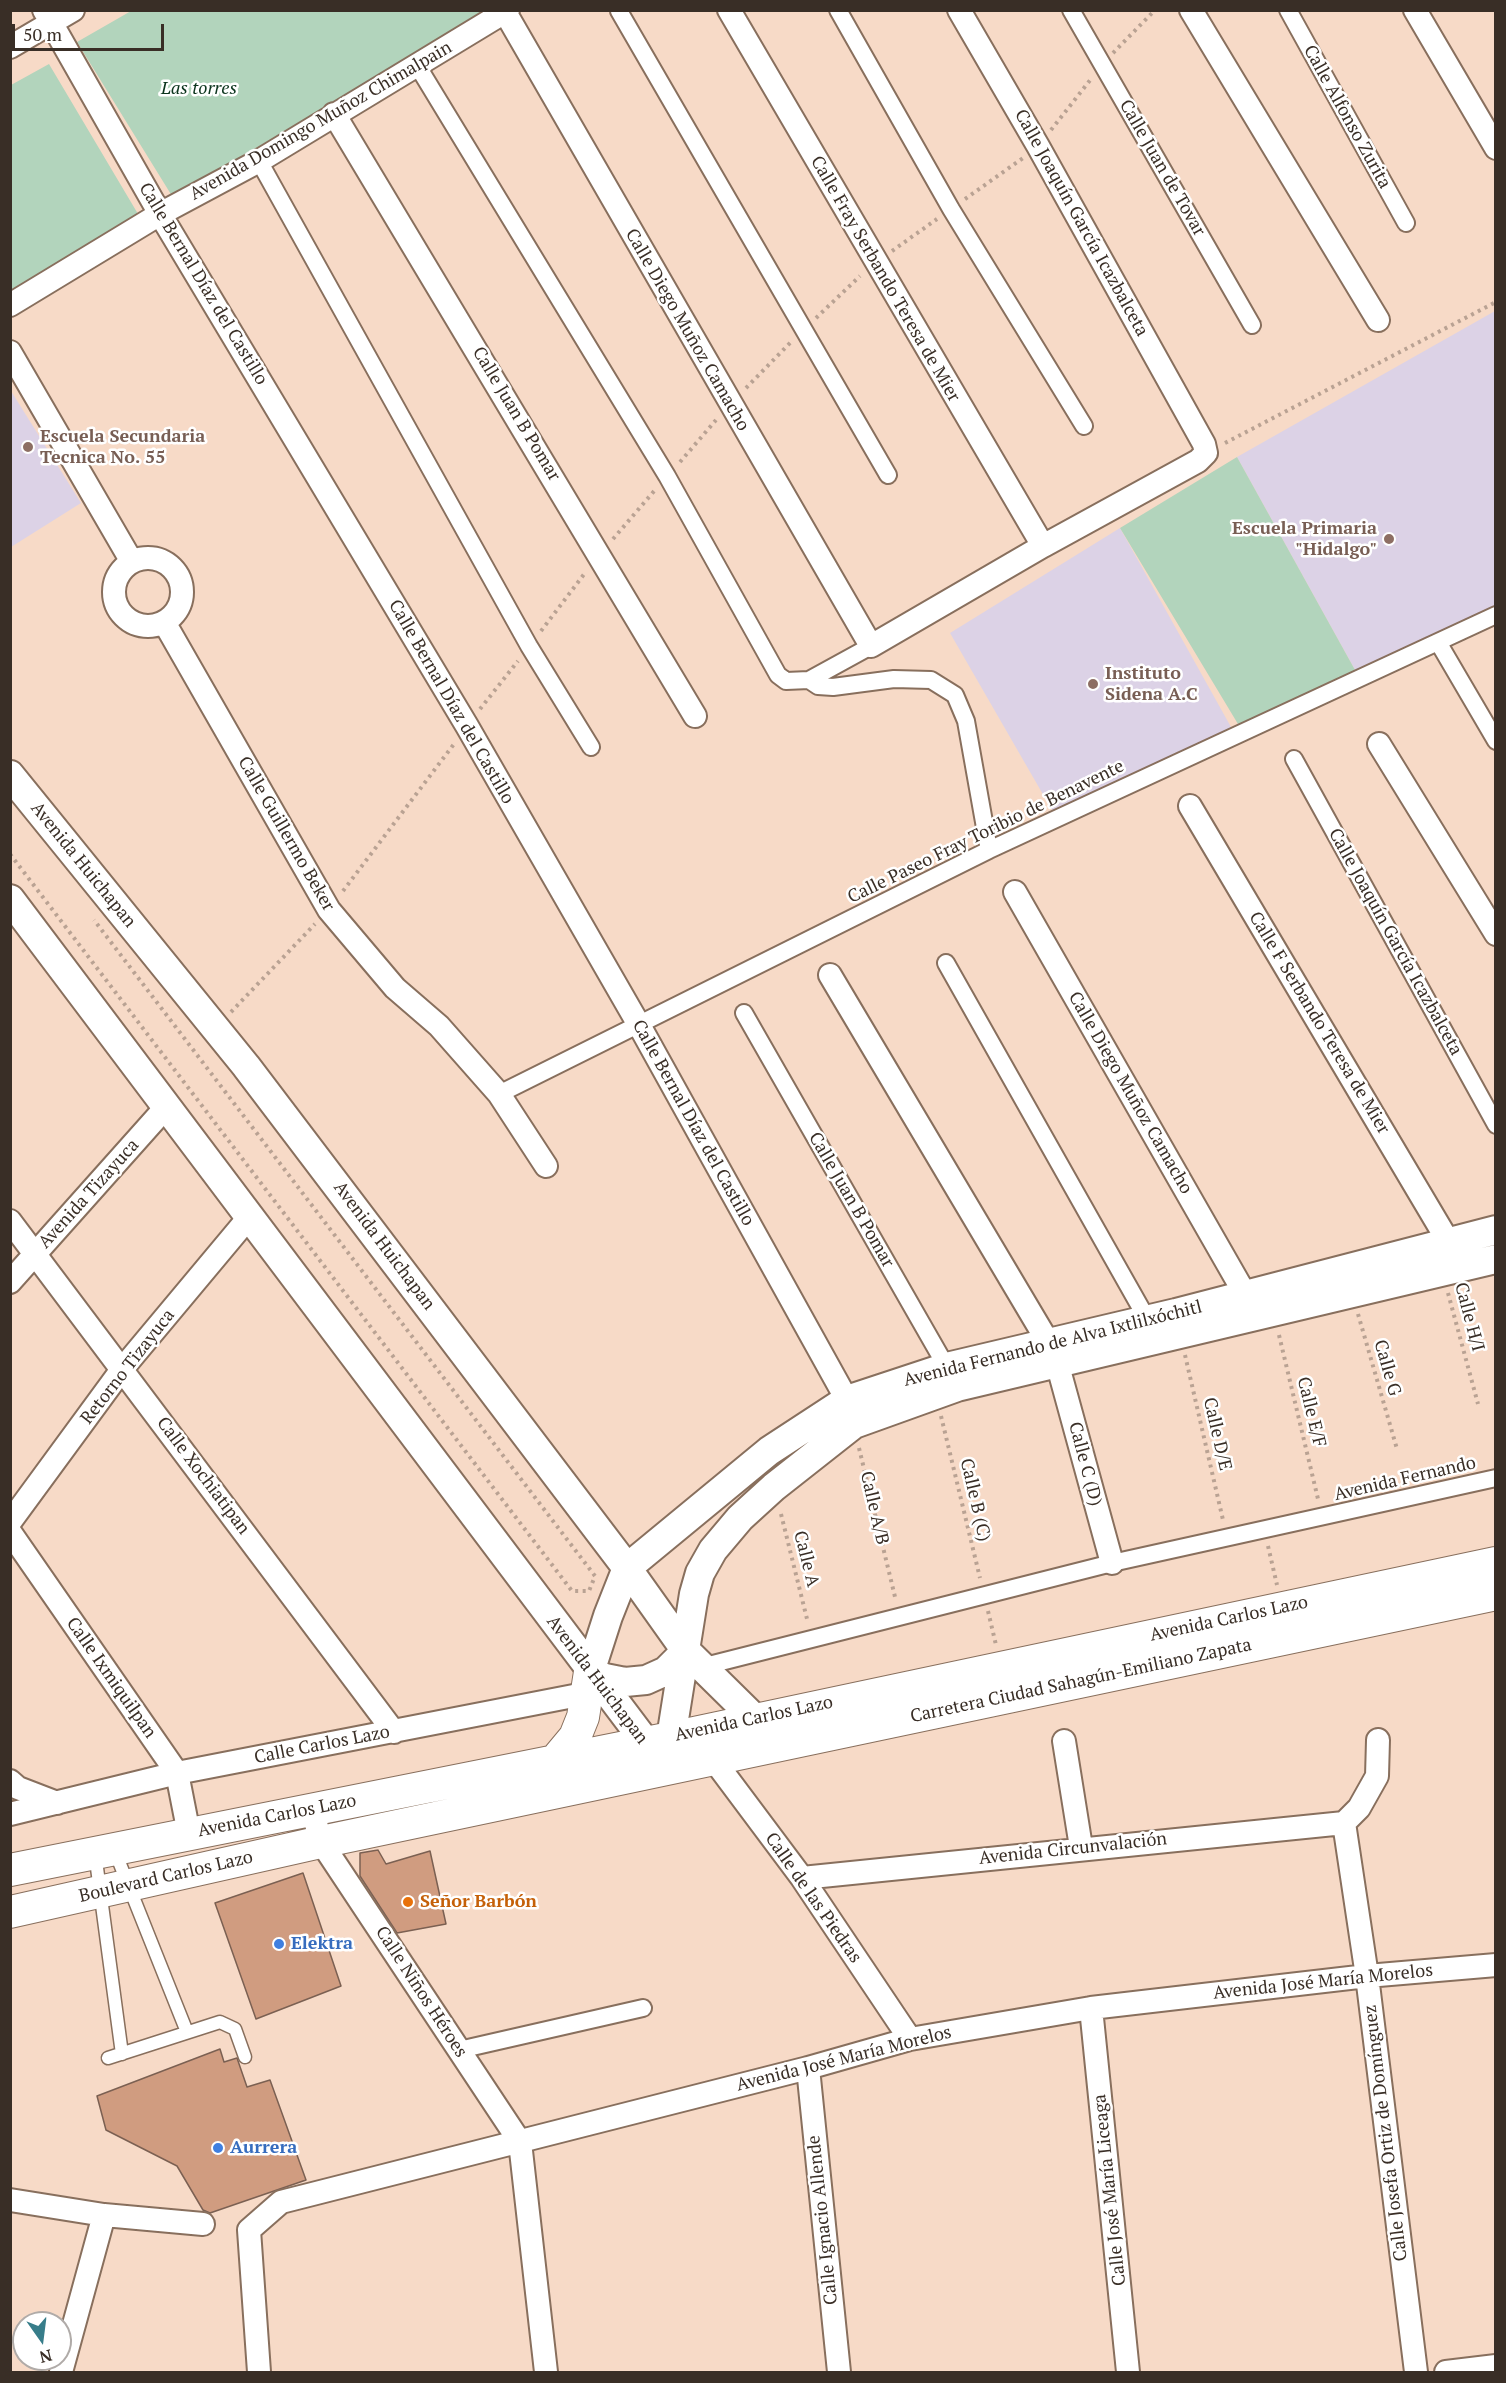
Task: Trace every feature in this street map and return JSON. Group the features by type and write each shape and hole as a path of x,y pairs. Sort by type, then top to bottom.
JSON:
{"main road":[{"name":"Avenida Carlos Lazo","path":"10,1870 104,1851 188,1827 312,1809 555,1761 655,1747 748,1712 1496,1563"},
{"name":"Carretera Ciudad Sahagún-Emiliano Zapata","path":"655,1747 713,1759 1496,1594"},
{"path":"555,1761 575,1737 597,1688"},
{"name":"Avenida Carlos Lazo","path":"321,1842 630,1777 655,1747"},
{"name":"Boulevard Carlos Lazo","path":"10,1912 321,1842"}],"street":[{"path":"10,47 47,17 73,10"},
{"name":"Calle Fray Serbando Teresa de Mier","path":"729,10 1043,546"},
{"path":"838,10 951,209 1084,426"},
{"name":"Calle Joaquín García Icazbalceta","path":"959,10 1017,108 1203,445"},
{"name":"Calle Juan de Tovar","path":"1071,10 1252,325"},
{"path":"1191,10 1378,320"},
{"name":"Calle Alfonso Zurita","path":"1288,10 1406,223"},
{"path":"1415,10 1496,148"},
{"name":"Avenida Domingo Muñoz Chimalpain","path":"10,306 160,214 258,161 506,11"},
{"name":"Calle Diego Muñoz Camacho","path":"506,11 871,646"},
{"path":"619,11 888,475"},
{"name":"Calle Bernal Díaz del Castillo","path":"47,17 160,214 467,726 639,1025 850,1412"},
{"path":"417,65 667,476 778,675 786,681 809,680 1043,546 1198,461 1203,445"},
{"name":"Calle Juan B Pomar","path":"334,114 695,716"},
{"path":"258,161 529,646 591,747"},
{"path":"10,352 132,562"},
{"path":"145,558 158,559 170,566 178,576 182,589 181,602 174,614 164,622 151,626 138,625 126,619 118,608 114,596 115,582 132,562 145,558"},
{"name":"Calle Paseo Fray Toribio de Benavente","path":"499,1094 989,850 1496,615"},
{"name":"Calle Guillermo Beker","path":"164,622 329,910 395,988 439,1026 499,1094 546,1166"},
{"path":"1438,642 1496,741"},
{"path":"809,680 818,686 833,687 894,679 931,680 955,695 966,721 989,850"},
{"path":"1379,744 1496,934"},
{"name":"Calle Joaquín García Icazbalceta","path":"1294,759 1496,1125"},
{"name":"Avenida Huichapan","path":"10,776 246,1066 699,1665 748,1712"},
{"name":"Calle F Serbando Teresa de Mier","path":"1190,806 1448,1241"},
{"name":"Calle Diego Muñoz Camacho","path":"1015,892 1245,1294"},
{"name":"Avenida Huichapan","path":"10,899 250,1216 597,1688 655,1747"},
{"path":"946,963 1162,1332"},
{"path":"830,975 1053,1353"},
{"name":"Calle Juan B Pomar","path":"744,1013 947,1382"},
{"name":"Avenida Tizayuca","path":"10,1282 167,1106"},
{"name":"Retorno Tizayuca","path":"10,1522 123,1368 250,1216"},
{"name":"Calle Xochiatipan","path":"10,1221 123,1368 394,1732"},
{"name":"Avenida Fernando de Alva Ixtlilxóchitl","path":"1162,1332 1245,1294 1496,1230"},
{"name":"Avenida Fernando de Alva Ixtlilxóchitl","path":"597,1688 608,1616 627,1568 769,1450 850,1412 1053,1353 1273,1312 1496,1259"},
{"name":"Calle C (D)","path":"1053,1353 1112,1563"},
{"name":"Avenida Fernando de Alva Ixtlilxóchitl","path":"655,1747 699,1665 694,1594 700,1573 713,1550 740,1518 850,1412"},
{"name":"Avenida Fernando","path":"699,1665 1112,1563 1496,1478"},
{"name":"Calle Ixmiquilpan","path":"10,1532 178,1777 188,1827"},
{"path":"597,1688 604,1678 625,1682 646,1680 666,1671 699,1665"},
{"name":"Calle Carlos Lazo","path":"10,1814 597,1688"},
{"path":"1344,1823 1359,1808 1377,1776 1378,1740"},
{"path":"1064,1741 1081,1847"},
{"name":"Calle de las Piedras","path":"713,1759 802,1878 910,2039"},
{"path":"10,1781 18,1788 57,1803"},
{"name":"Calle Niños Héroes","path":"312,1809 321,1842 520,2142"},
{"name":"Avenida Circunvalación","path":"802,1878 1081,1847 1344,1823"},
{"name":"Calle Josefa Ortiz de Domínguez","path":"1344,1823 1367,1976 1416,2373"},
{"name":"Avenida José María Morelos","path":"259,2373 249,2230 281,2202 808,2068 910,2039 1091,2008 1367,1976 1496,1965"},
{"path":"459,2050 643,2008"},
{"name":"Calle José María Liceaga","path":"1091,2008 1128,2373"},
{"name":"Calle Ignacio Allende","path":"808,2068 839,2373"},
{"path":"520,2142 546,2373"},
{"path":"10,2200 104,2216 203,2224"},
{"path":"60,2373 104,2216"},
{"path":"1446,2373 1496,2366"}],"lane":[{"path":"104,1851 115,1889 187,2032"},
{"path":"104,1851 115,1889 122,2054"},
{"path":"108,2058 220,2022 229,2024 235,2029 245,2057"}],"path":[{"path":"1203,445 1496,302"},
{"path":"10,854 573,1591 589,1591 595,1576 91,916"},
{"name":"Calle H/I","path":"1443,1272 1478,1404"},
{"name":"Calle G","path":"1352,1293 1397,1449"},
{"name":"Calle E/F","path":"1273,1312 1323,1518"},
{"name":"Calle D/E","path":"1162,1332 1227,1538"},
{"name":"Calle B (C)","path":"947,1382 984,1596 994,1636"},
{"name":"Calle A/B","path":"850,1412 899,1616"},
{"name":"Calle A","path":"774,1487 812,1638"},
{"path":"1270,1555 1274,1572"}],"shaded area":[{"name":"Escuela Primaria \"Hidalgo\"","path":"1495,311 1495,620 1360,679 1237,457"},
{"name":"Escuela Secundaria Tecnica No. 55","path":"11,391 81,503 10,547"},
{"name":"Instituto Sidena A.C","path":"1120,528 1236,736 1056,817 950,633"}],"green space":[{"name":"Las torres","path":"131,11 496,11 172,196 77,42"},
{"path":"49,64 141,219 11,292 11,85"},
{"path":"1237,457 1360,679 1244,734 1120,528"}],"building":[{"name":"Señor Barbón","path":"378,1850 386,1864 430,1851 446,1924 397,1933 360,1876 360,1853"},
{"name":"Elektra","path":"303,1873 341,1986 256,2019 215,1903"},
{"name":"Aurrera","path":"220,2049 224,2062 237,2058 247,2087 270,2080 306,2180 210,2213 203,2210 177,2166 106,2130 97,2096"}],"place":[{"name":"Escuela Secundaria Tecnica No. 55","path":"28,447"},
{"name":"Escuela Primaria \"Hidalgo\"","path":"1389,539"},
{"name":"Instituto Sidena A.C","path":"1093,684"},
{"name":"Señor Barbón","path":"408,1902"},
{"name":"Elektra","path":"279,1944"},
{"name":"Aurrera","path":"218,2148"}]}
